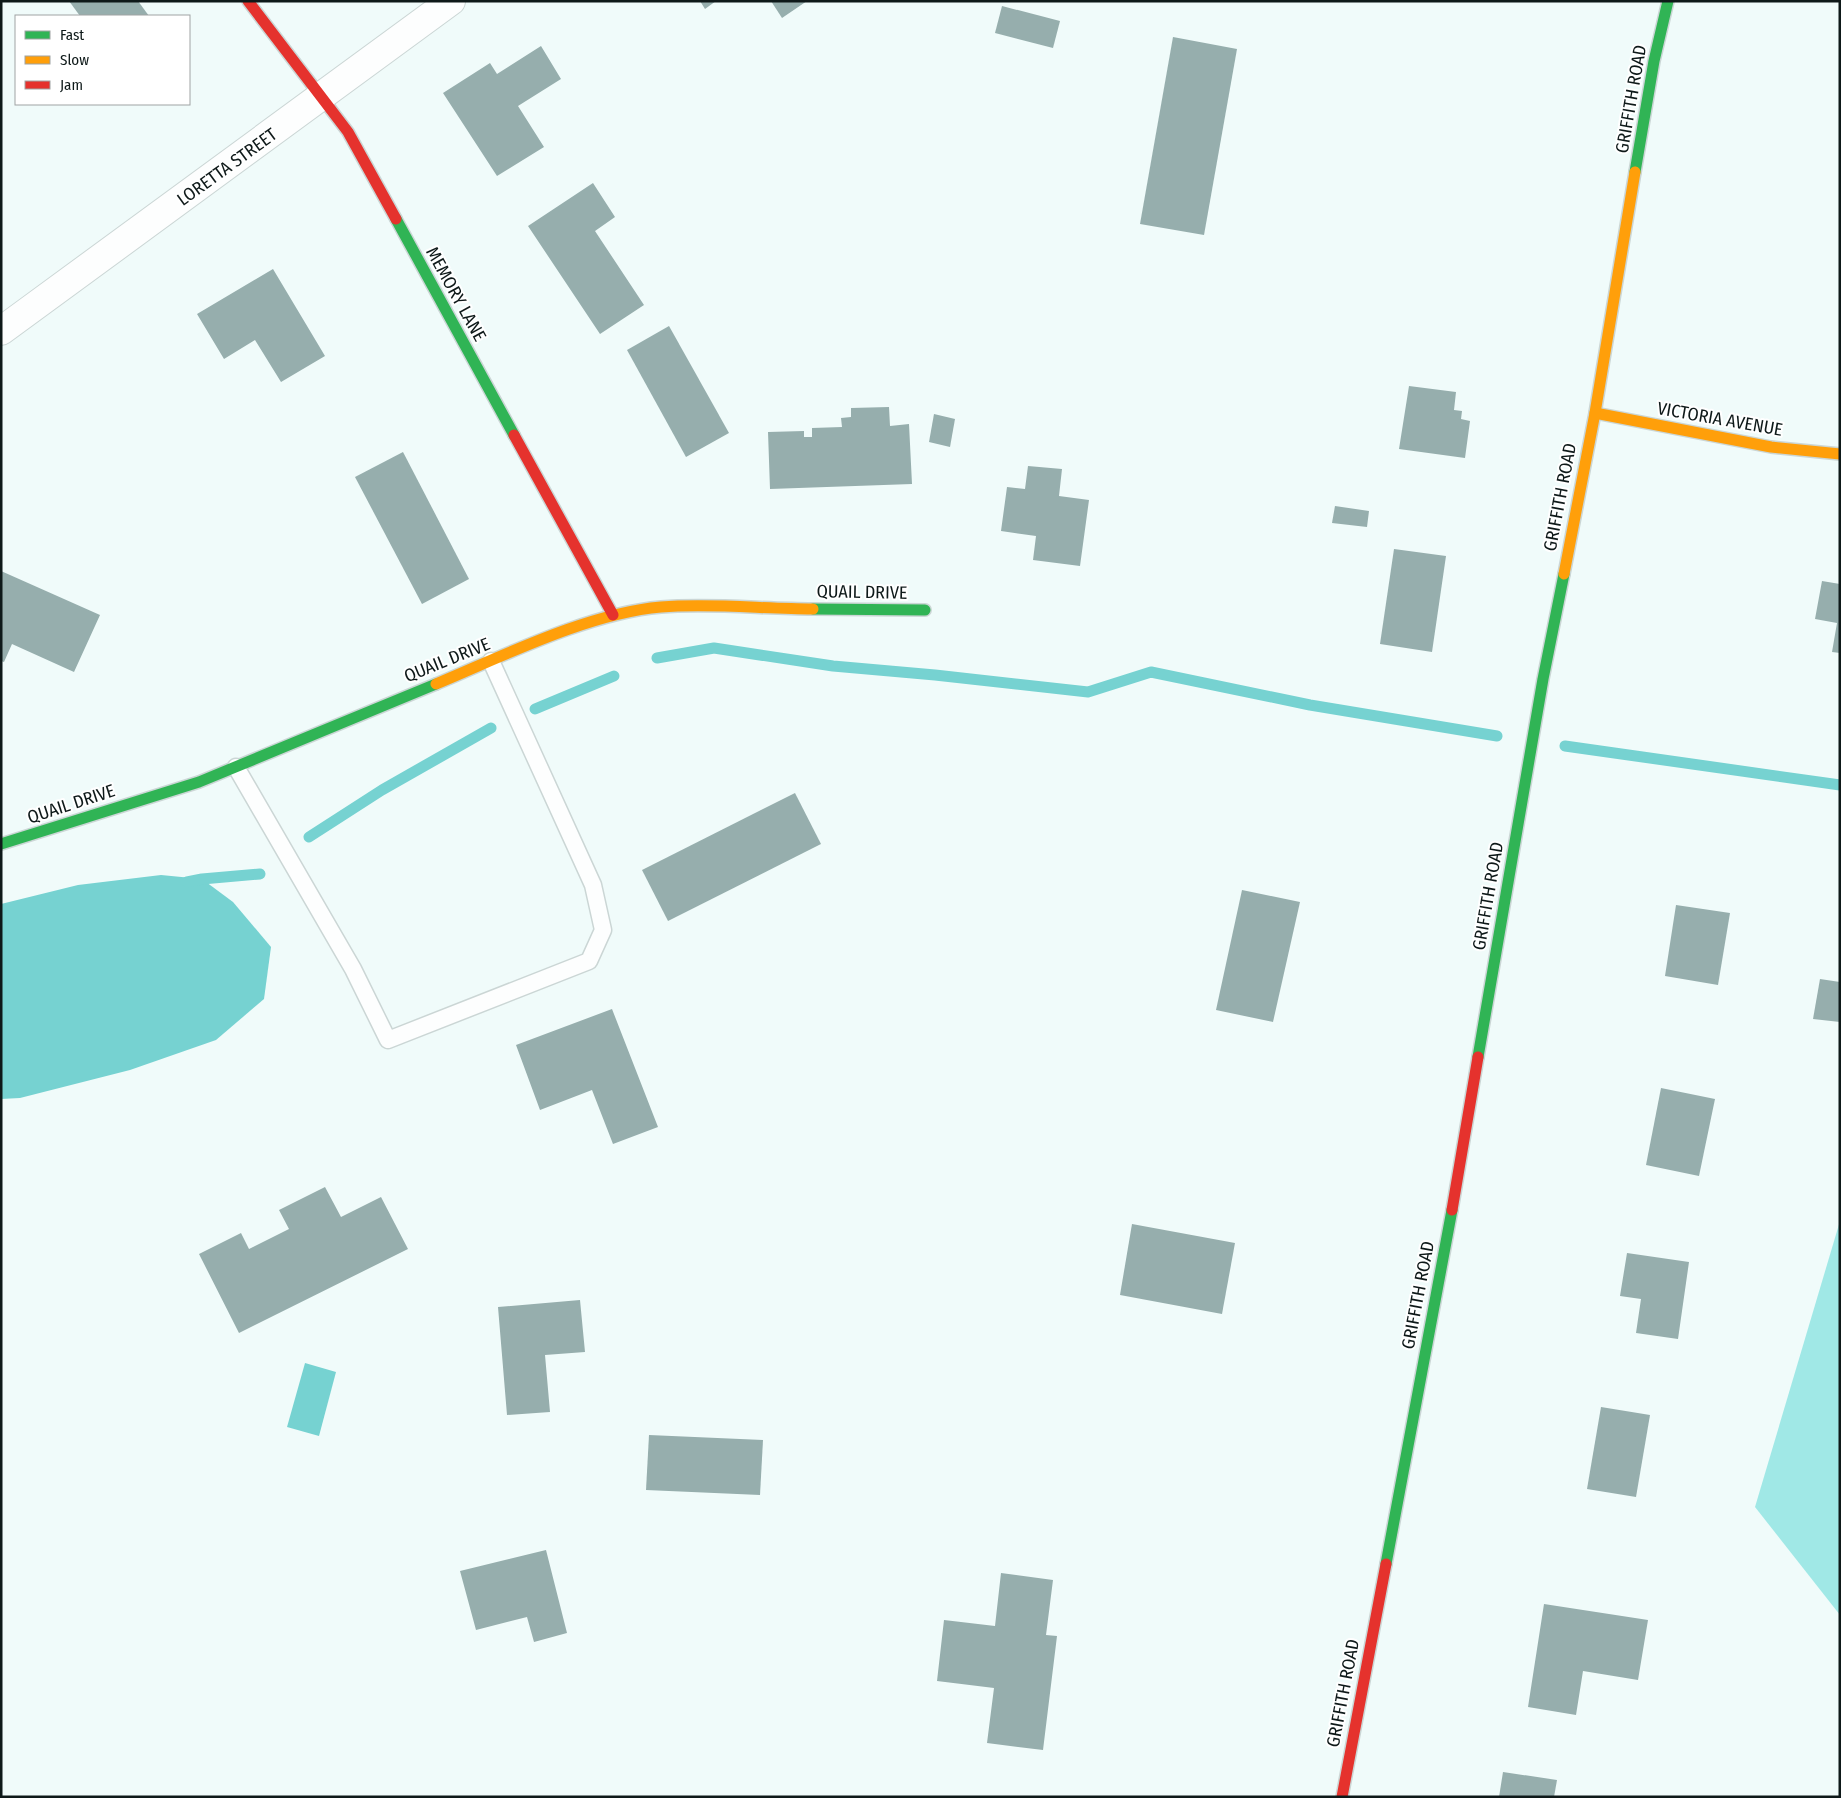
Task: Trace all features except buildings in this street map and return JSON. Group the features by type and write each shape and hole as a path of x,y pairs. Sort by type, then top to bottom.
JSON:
{"street":[{"name":"MEMORY LANE","path":"248,1 348,132 613,616"},
{"name":"LORETTA STREET","path":"1,331 322,98 452,1"},
{"name":"GRIFFITH ROAD","path":"1342,1797 1442,1264 1541,689 1595,413 1654,61 1668,1"},
{"name":"VICTORIA AVENUE","path":"1595,413 1771,447 1840,454"},
{"name":"QUAIL DRIVE","path":"1,844 199,782 492,661 613,616 661,607 706,606 925,610"}],"lane":[{"path":"236,767 353,968 388,1040 589,961 603,930 593,885 492,661"}],"shaded area":[{"path":"161,875 202,879 233,902 271,947 264,999 216,1040 130,1070 20,1098 1,1099 1,904 78,885"},
{"path":"1840,1221 1840,1615 1755,1507"},
{"path":"305,1363 336,1372 319,1436 287,1427"}],"waterway":[{"path":"657,658 714,648 833,666 1088,692 1151,672 1310,705 1497,736"},
{"path":"535,709 614,676"},
{"path":"309,837 382,790 491,728"},
{"path":"1565,746 1840,785"},
{"path":"187,882 260,874"}],"traffic: fast":[{"path":"1635,172 1654,61 1668,1"},
{"path":"396,219 514,435"},
{"path":"1478,1057 1543,679 1564,574"},
{"path":"813,609 925,610"},
{"path":"1,844 199,782 436,684"},
{"path":"1386,1564 1452,1210"}],"traffic: slow":[{"path":"1564,574 1595,413 1635,172"},
{"path":"1595,413 1771,447 1840,454"},
{"path":"436,684 547,637 633,611 661,607 699,606 813,609"}],"traffic: jam":[{"path":"248,1 348,132 396,219"},
{"path":"514,435 613,615"},
{"path":"1452,1210 1478,1057"},
{"path":"1342,1797 1386,1564"}]}
